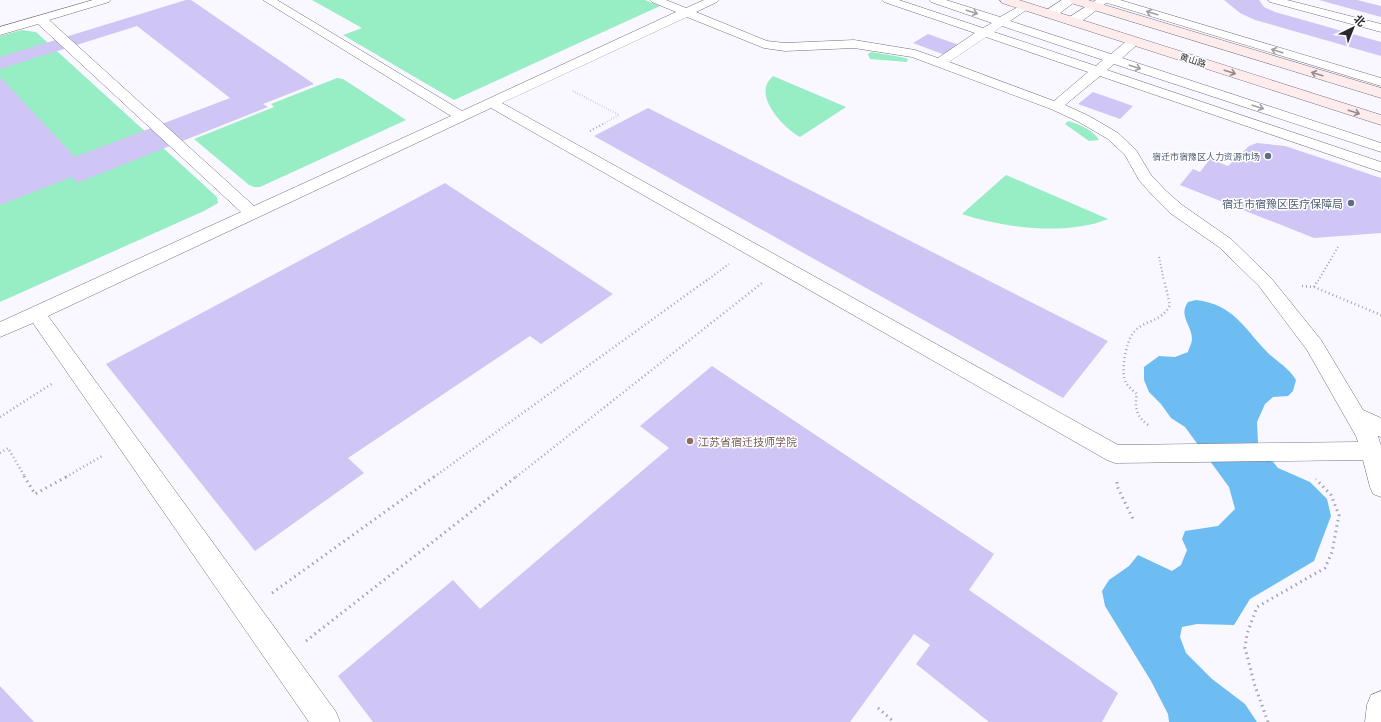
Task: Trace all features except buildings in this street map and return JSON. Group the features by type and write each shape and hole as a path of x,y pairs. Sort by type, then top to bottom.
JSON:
{"main road":[{"name":"黄山路","path":"1006,0 1381,120"},
{"path":"1075,0 1099,3 1381,93"}],"street":[{"path":"1050,14 1071,0"},
{"path":"1073,21 1099,3"}],"lane":[{"path":"0,31 105,0"},
{"path":"269,0 461,116"},
{"path":"656,0 764,44 785,47 854,44 908,52 940,62 1056,106 1084,119 1113,136 1131,153 1145,177 1159,194 1176,210 1225,243 1265,282 1314,345 1367,435 1381,487"},
{"path":"0,330 712,0"},
{"path":"888,0 1381,167"},
{"path":"935,0 1381,148"},
{"path":"1108,0 1381,82"},
{"path":"1274,0 1381,28"},
{"path":"940,62 1025,6"},
{"path":"40,19 252,213"},
{"path":"1056,106 1134,41"},
{"path":"491,103 1115,454 1371,450"},
{"path":"36,313 326,722"},
{"path":"1356,416 1381,428"},
{"path":"1378,722 1381,705"}],"path":[{"path":"546,77 619,115 565,144"},
{"path":"1314,287 1338,247"},
{"path":"247,610 750,248"},
{"path":"1159,257 1170,305 1167,312 1158,320 1135,331 1130,338 1123,367 1125,381 1137,394 1134,405 1141,420 1161,435 1177,453"},
{"path":"282,660 783,267"},
{"path":"1265,282 1314,287 1381,314"},
{"path":"0,417 75,368"},
{"path":"0,453 8,448 35,494 127,442"},
{"path":"1268,722 1255,686 1245,648 1247,634 1257,607 1325,568 1332,552 1339,516 1331,495 1317,481 1298,451"},
{"path":"1115,454 1117,486 1133,519"},
{"path":"878,708 894,722"}],"green space":[{"path":"312,0 645,0 660,6 454,100 343,35 362,28"},
{"path":"22,30 36,32 217,197 218,203 204,211 0,302 0,36"},
{"path":"871,52 908,59 907,62 870,59 868,54"},
{"path":"773,76 846,107 800,137 787,128 770,107 766,91 767,83"},
{"path":"337,78 343,79 406,120 260,187 249,185 194,139 274,107 271,104"},
{"path":"1068,121 1090,130 1099,140 1089,141 1065,124"},
{"path":"1006,175 1108,219 1092,224 1055,229 997,223 962,214"}],"water":[{"path":"1196,300 1209,302 1219,306 1237,318 1267,352 1289,371 1296,380 1293,391 1288,396 1273,397 1265,404 1257,422 1258,443 1278,468 1310,482 1327,499 1331,516 1314,561 1250,599 1234,625 1197,624 1182,627 1180,637 1186,653 1212,679 1245,704 1257,722 1169,722 1168,714 1151,681 1105,606 1102,591 1109,580 1129,566 1138,555 1172,571 1181,565 1187,550 1182,539 1185,531 1218,526 1235,509 1229,487 1185,427 1171,418 1161,404 1149,392 1144,380 1144,367 1159,356 1175,357 1188,352 1192,339 1184,312 1188,302"}],"place":[{"name":"宿迁市宿豫区人力资源市场","path":"1268,156"},
{"name":"宿迁市宿豫区医疗保障局","path":"1351,203"},
{"name":"江苏省宿迁技师学院","path":"690,441"}]}
